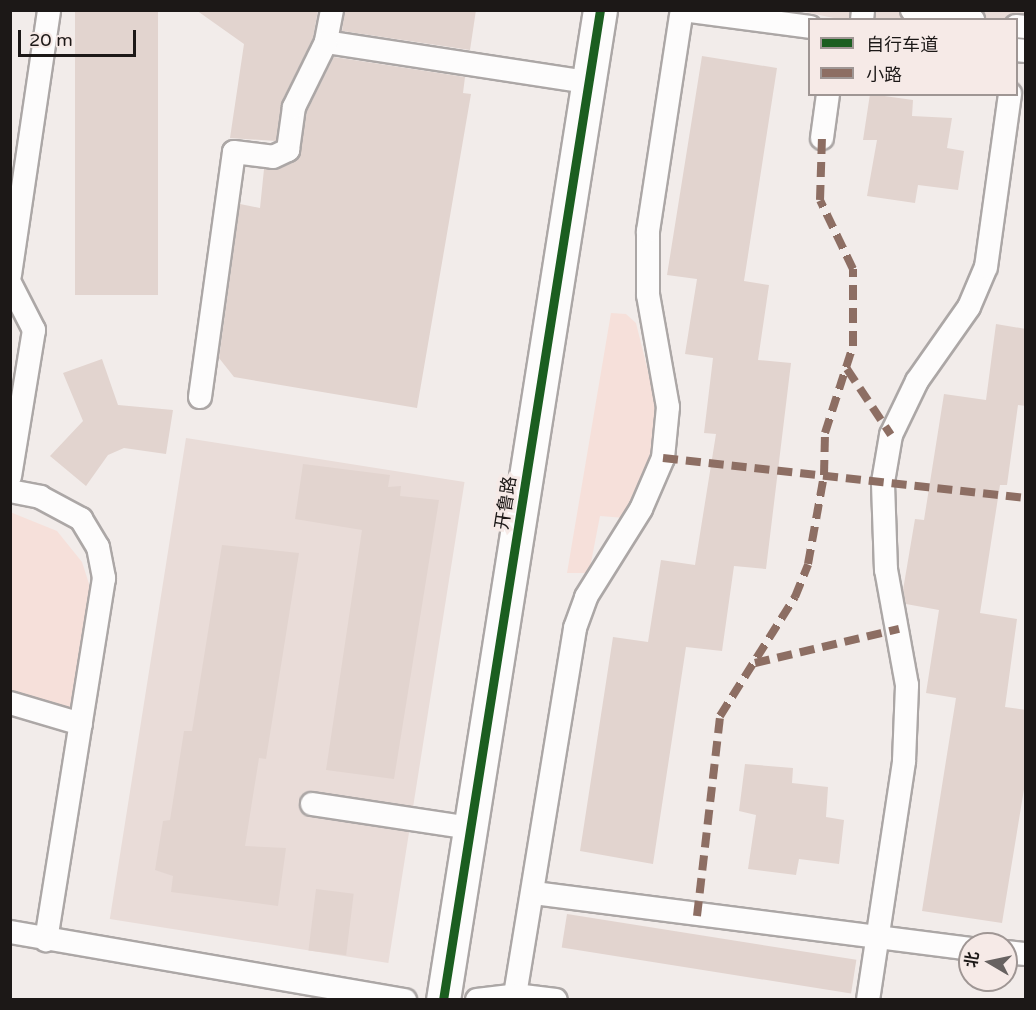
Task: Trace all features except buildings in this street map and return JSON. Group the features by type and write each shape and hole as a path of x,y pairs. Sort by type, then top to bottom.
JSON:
{"street":[{"name":"开鲁路","path":"443,999 586,82 600,10"}],"lane":[{"path":"10,275 49,10"},
{"path":"200,398 234,152 273,157 288,150 294,107 326,42 332,10"},
{"path":"515,994 534,893 575,628 586,597 641,509 663,458 668,407 648,295 648,231 682,10 808,27"},
{"path":"912,10 961,18"},
{"path":"326,42 586,82"},
{"path":"822,138 828,96"},
{"path":"868,999 904,761 907,685 886,570 887,459 891,435 917,381 969,307 986,267 1010,96"},
{"path":"10,283 34,330 10,476"},
{"path":"10,491 40,497 81,519 98,547 104,578 46,940"},
{"path":"10,704 81,724"},
{"path":"312,804 470,828"},
{"path":"534,893 958,948"},
{"path":"10,932 46,940 405,999"},
{"path":"477,999 515,994 556,999"}],"shaded area":[{"path":"796,10 1025,11 1025,44 1018,43 1018,18 834,18"},
{"path":"611,313 626,314 636,323 657,407 652,469 625,518 600,516 589,573 567,573"},
{"path":"186,438 465,482 388,963 110,919"},
{"path":"10,512 57,531 82,562 90,587 77,717 11,696"}],"marked path":[{"path":"697,916 720,716 795,597 808,564 824,475 825,433 853,346 853,269 820,200 822,138"},
{"path":"847,369 891,435"},
{"path":"663,458 1026,498"},
{"path":"755,663 899,629"}],"cycle path":[{"path":"443,1000 600,10"}]}
